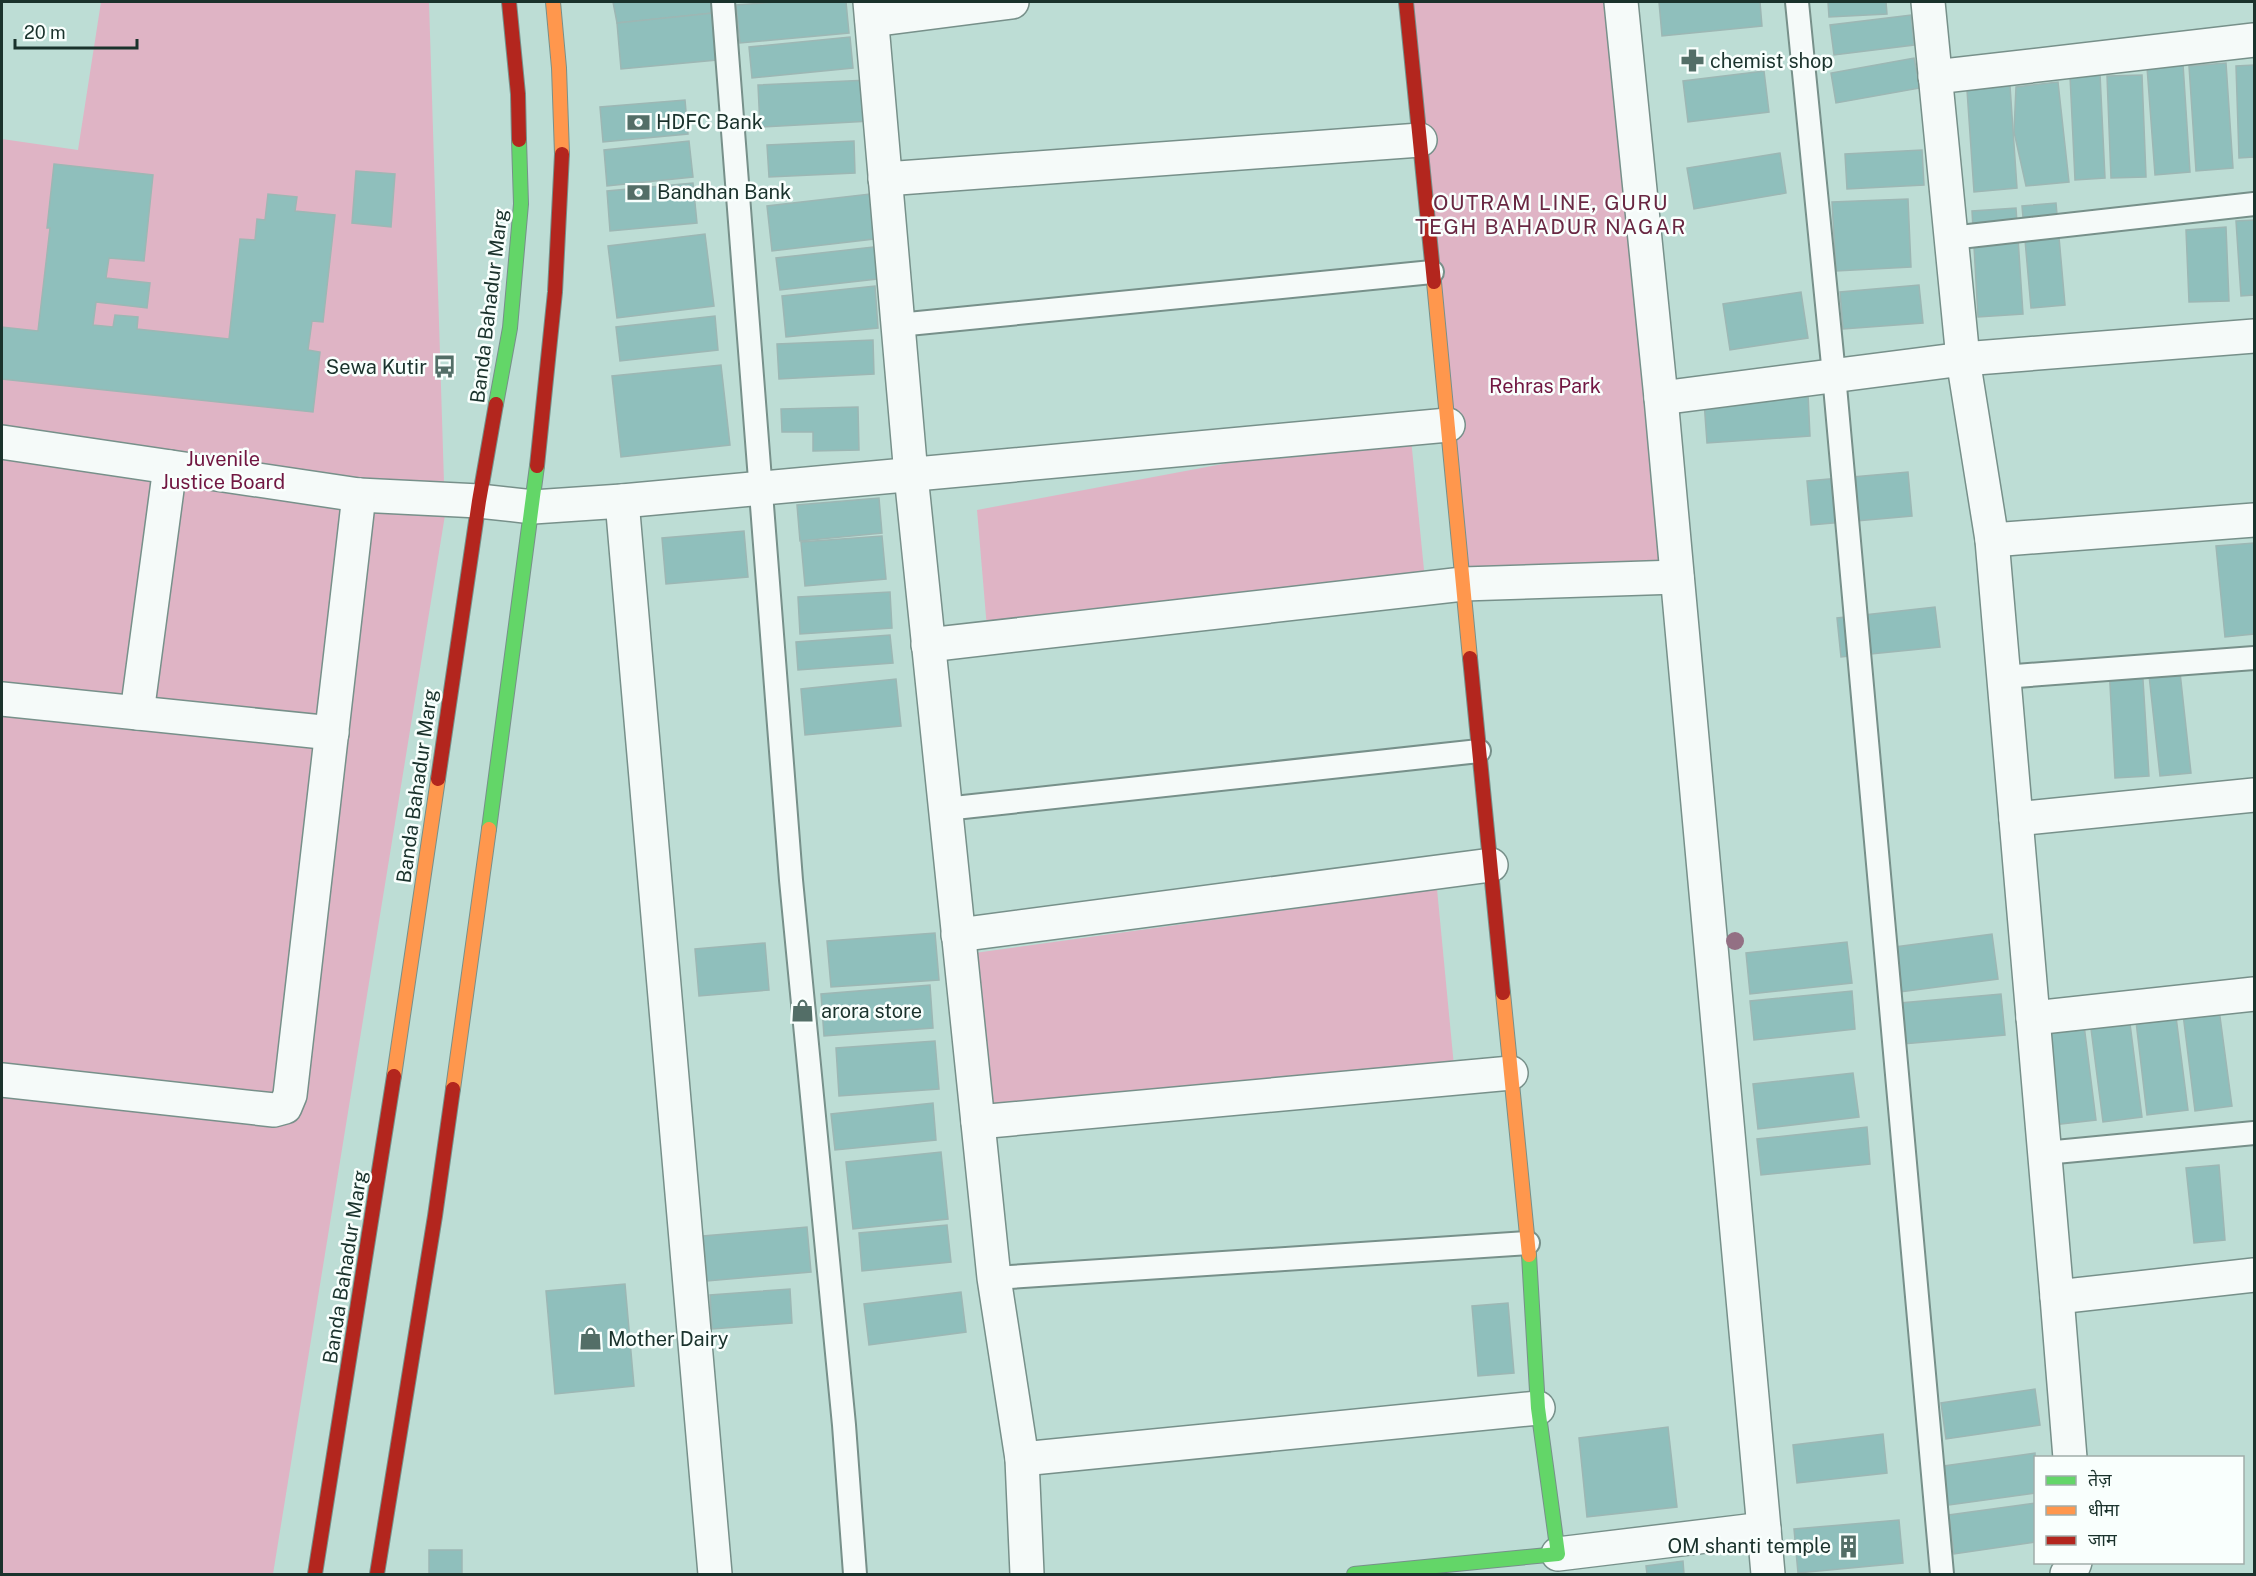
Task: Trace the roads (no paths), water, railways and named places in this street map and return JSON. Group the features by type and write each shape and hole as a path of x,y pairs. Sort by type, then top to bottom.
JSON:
{"street":[{"name":"Banda Bahadur Marg","path":"315,1575 377,1195 480,501 510,328 522,204 518,94 509,2"},
{"path":"377,1575 435,1216 533,507 555,292 562,166 559,68 553,2"},
{"path":"1012,2 871,11 911,475 958,935 994,1278 1022,1459 1027,1575"},
{"path":"1406,2 1528,1243 1538,1408 1558,1554"},
{"path":"1622,2 1768,1575"},
{"path":"1928,2 1963,359 1992,540 2070,1456"},
{"path":"1935,77 2254,40"},
{"path":"885,179 1420,140"},
{"path":"1660,398 1963,359 2254,336"},
{"path":"2,442 359,495 480,501 533,507 622,501 1448,425"},
{"path":"137,712 170,467"},
{"path":"2,1080 274,1110 285,1107 290,1095 359,495"},
{"path":"622,501 715,1575"},
{"path":"1992,540 2254,520"},
{"path":"928,645 1463,584 1677,577"},
{"path":"2,699 332,733"},
{"path":"2016,819 2254,795"},
{"path":"958,935 1491,865"},
{"path":"2033,1018 2254,994"},
{"path":"978,1122 1511,1073"},
{"path":"2057,1296 2254,1275"},
{"path":"1022,1459 1538,1408"},
{"path":"1354,1575 1558,1554 1764,1528"}],"lane":[{"path":"723,2 791,880 844,1425 855,1575"},
{"path":"1797,2 1834,375 1942,1575"},
{"path":"1951,238 2254,204"},
{"path":"898,325 1432,272"},
{"path":"2003,677 2254,658"},
{"path":"945,809 1479,751"},
{"path":"2045,1153 2254,1133"},
{"path":"994,1278 1528,1243"}],"place":[{"name":"chemist shop","path":"1692,61"},
{"name":"HDFC Bank","path":"638,122"},
{"name":"Bandhan Bank","path":"639,192"},
{"name":"Sewa Kutir","path":"445,367"},
{"name":"arora store","path":"803,1011"},
{"name":"Mother Dairy","path":"590,1339"},
{"name":"OM shanti temple","path":"1849,1546"}],"district":[{"name":"OUTRAM LINE, GURU TEGH BAHADUR NAGAR","path":"1551,215"}],"park label":[{"name":"Rehras Park","path":"1545,386"},
{"name":"Juvenile Justice Board","path":"223,470"}]}
